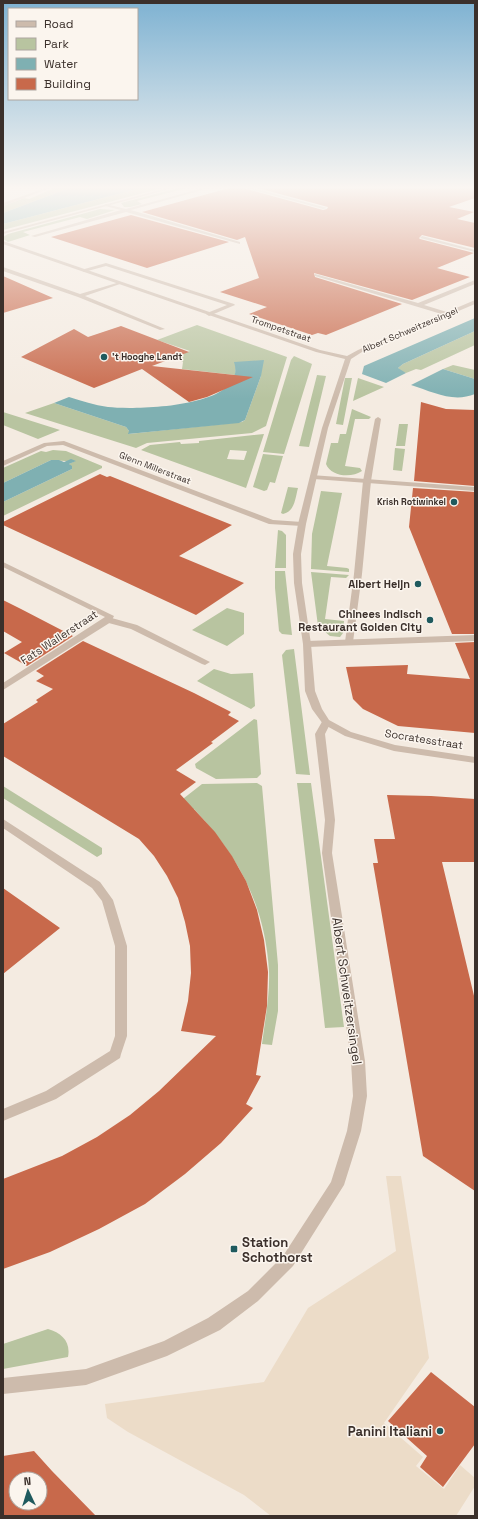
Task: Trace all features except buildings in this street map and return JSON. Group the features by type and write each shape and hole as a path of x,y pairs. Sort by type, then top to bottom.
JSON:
{"street":[{"name":"Trompetstraat","path":"49,258 318,351 348,358"},
{"path":"84,270 106,264 232,305 209,314"},
{"path":"3,269 80,296 162,329"},
{"path":"316,275 448,314"},
{"name":"Albert Schweitzersingel","path":"419,306 475,282"},
{"path":"80,296 118,283"},
{"name":"Albert Schweitzersingel","path":"348,358 360,351 475,302"},
{"path":"326,722 317,709 310,691 307,644 298,583 298,554 302,524 325,428 348,358"},
{"path":"349,642 358,574 367,481 378,419"},
{"name":"Glenn Millerstraat","path":"3,464 46,444 64,443 272,522 302,524"},
{"path":"314,477 475,489"},
{"path":"3,564 110,616 108,620 134,627 205,662"},
{"name":"Fats Wallerstraat","path":"3,687 108,620"},
{"path":"307,644 475,638"},
{"name":"Albert Schweitzersingel","path":"3,1386 86,1377 167,1348 214,1324 253,1296 288,1261 337,1185 354,1131 360,1096 358,1061 327,853 330,820 320,734 326,722"},
{"name":"Socratesstraat","path":"326,722 348,734 388,747 475,760"},
{"path":"3,823 96,885 107,900 121,946 121,1036 115,1054 51,1095 3,1115"}],"green space":[{"path":"197,325 287,357 266,426 252,433 147,443 136,448 25,413 54,403 126,427 129,434 242,422 245,420 261,376 235,362 235,375 182,369 183,362 173,358 190,351 157,340"},
{"path":"475,331 475,345 421,370 416,369 406,373 400,371 398,368 403,364"},
{"path":"294,356 312,364 284,454 263,452 291,360"},
{"path":"453,365 475,370 475,379 443,369"},
{"path":"317,375 326,376 309,447 299,446"},
{"path":"345,378 352,378 343,425 336,424"},
{"path":"358,378 384,387 353,401"},
{"path":"352,409 371,417 369,419 355,419 345,466 360,468 362,471 353,475 342,475 332,472 326,464 331,443 338,443 340,434 346,434"},
{"path":"3,412 60,430 38,439 3,425"},
{"path":"399,424 408,424 405,446 396,446"},
{"path":"264,434 246,488 141,450 150,445 180,442 181,444 199,443 199,441","holes":["230,450 247,451 244,460 227,459"]},
{"path":"395,448 405,449 402,471 393,470"},
{"path":"53,450 66,451 102,466 102,468 3,516 3,502 72,469 69,464 75,461 51,460 3,483 3,468 41,451 46,452"},
{"path":"263,454 283,456 275,483 270,482 267,490 264,491 253,487"},
{"path":"288,487 298,488 292,507 283,514 281,513"},
{"path":"321,491 342,493 327,566 347,568 349,569 349,572 311,569 312,534"},
{"path":"278,530 282,531 286,535 286,568 275,568"},
{"path":"275,571 285,571 292,635 282,634 279,631"},
{"path":"311,572 349,575 346,578 331,577 325,619 344,621 343,633 340,637 330,636 318,626"},
{"path":"227,608 244,613 244,634 227,646 192,630"},
{"path":"294,649 310,775 296,774 282,655 286,650"},
{"path":"214,669 231,674 253,673 255,706 251,709 197,681"},
{"path":"254,719 257,720 261,774 257,778 216,779 196,768 195,764"},
{"path":"257,783 262,786 278,965 278,1011 272,1045 262,1044 269,989 269,971 262,925 247,883 224,845 194,809 150,831 147,827 202,784"},
{"path":"297,783 311,783 344,1027 325,1028"},
{"path":"3,786 102,848 102,854 97,857 3,798"},
{"path":"48,1329 57,1333 67,1343 69,1352 68,1357 3,1369 3,1344"}],"shaded area":[{"path":"386,1176 401,1176 429,1358 384,1423 423,1457 416,1466 444,1489 460,1465 475,1478 475,1486 456,1516 271,1516 244,1495 128,1432 107,1418 105,1404 264,1382 308,1308 396,1251"}],"water":[{"path":"475,318 475,331 403,364 398,368 406,373 386,383 362,374 364,366"},
{"path":"264,360 261,376 245,420 239,423 128,434 129,431 126,427 54,403 69,397 88,403 122,408 141,408 187,403 208,397 224,389 234,377 234,362"},
{"path":"443,369 475,379 475,394 459,397 443,396 411,385"},
{"path":"71,459 76,461 69,464 72,466 72,469 3,502 3,483 51,460 59,460 64,462"}],"place":[{"name":"'t Hooghe Landt","path":"104,357"},
{"name":"Krish Rotiwinkel","path":"454,502"},
{"name":"Albert Heijn","path":"418,584"},
{"name":"Chinees Indisch Restaurant Golden City","path":"430,620"},
{"name":"Station Schothorst","path":"234,1249"},
{"name":"Panini Italiani","path":"440,1431"}]}
